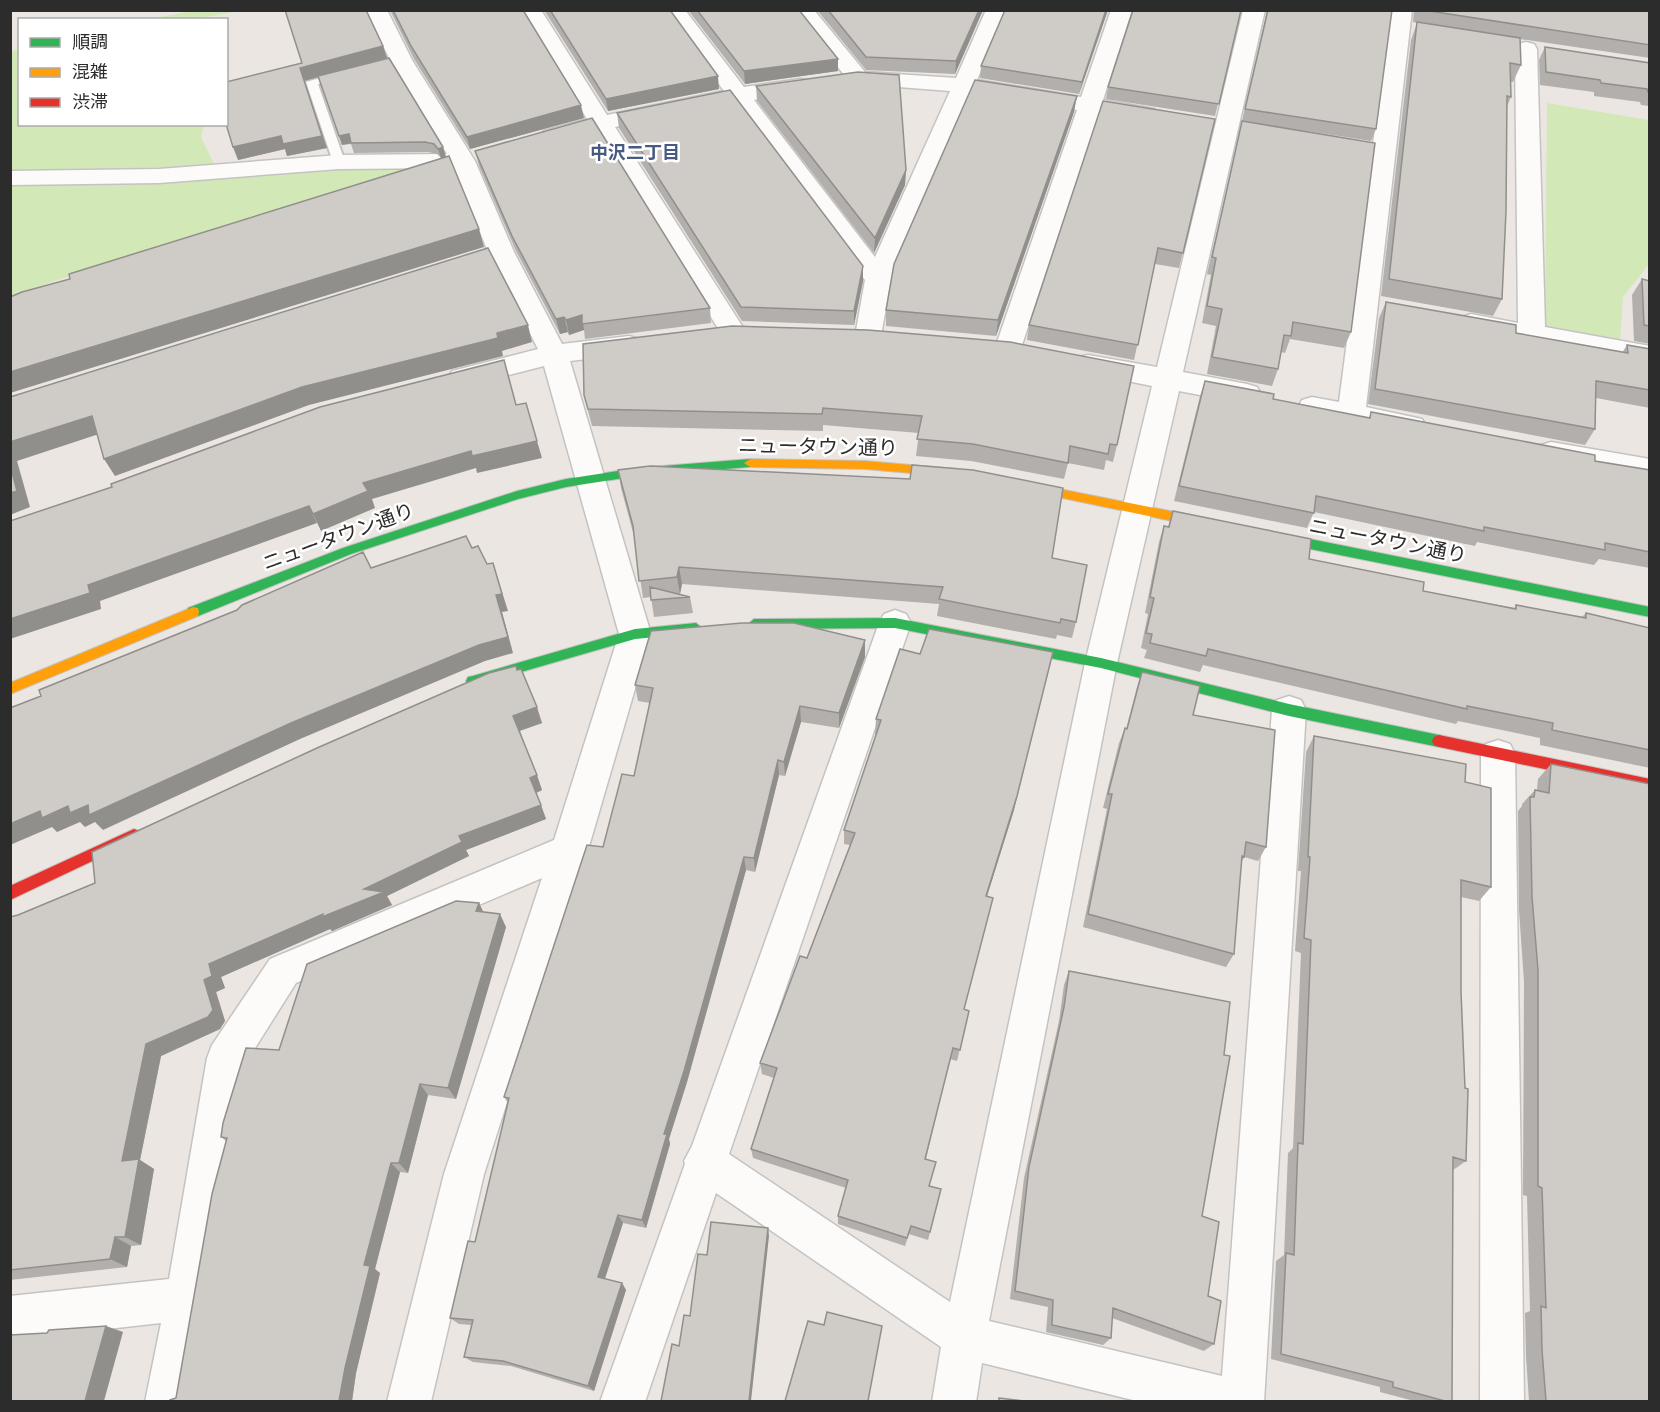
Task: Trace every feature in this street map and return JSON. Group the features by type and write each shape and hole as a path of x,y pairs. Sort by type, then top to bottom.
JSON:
{"street":[{"path":"376,10 395,61 475,158 489,256 554,354 635,634 570,850 464,1174 409,1401"},
{"path":"530,10 602,122 744,332 700,336"},
{"path":"674,10 878,279"},
{"path":"802,10 840,80"},
{"path":"868,336 878,279 997,10"},
{"path":"1008,349 1122,10"},
{"path":"954,1401 964,1337 1101,663 1254,10"},
{"path":"1351,414 1376,306 1384,153 1407,24"},
{"path":"1525,48 1532,334"},
{"path":"532,142 602,122 738,94 840,80 964,85 1168,118"},
{"path":"1304,140 1384,153"},
{"path":"10,178 159,176 339,162 475,158"},
{"path":"395,183 475,158"},
{"path":"1443,318 1650,355"},
{"path":"442,383 554,354 655,342"},
{"path":"1065,359 1443,432"},
{"path":"1523,447 1650,470"},
{"name":"ニュータウン通り","path":"10,689 160,625 346,551 490,502 589,479 679,467 744,462 888,465 971,474"},
{"path":"1004,482 1231,529"},
{"name":"ニュータウン通り","path":"1254,533 1650,612"},
{"path":"622,1401 704,1161 895,623"},
{"path":"742,624 895,623 1101,663 1289,710 1650,785"},
{"path":"464,685 486,676 635,634 707,627"},
{"path":"1242,1401 1289,710"},
{"path":"1498,754 1502,1401"},
{"path":"10,893 151,827"},
{"path":"167,1401 187,1299 226,1058 283,971 570,850"},
{"path":"704,1161 964,1337 1235,1401"},
{"path":"10,1318 187,1299"}],"lane":[{"path":"339,162 312,82 357,71"}],"green space":[{"path":"197,10 237,11 202,18 154,18"},
{"path":"18,49 18,126 204,126 201,137 221,179 391,164 429,166 51,282 11,300 11,51"},
{"path":"1547,103 1649,120 1649,264 1623,297 1620,341 1545,327"}],"building":[{"path":"285,10 366,10 383,46 300,68 322,136 283,144 281,136 233,147 227,126 228,82 302,63"},
{"path":"393,10 523,10 581,105 467,137 411,46"},
{"path":"550,10 670,10 718,76 606,99"},
{"path":"697,10 799,10 838,59 744,71"},
{"path":"828,10 979,10 956,61 866,57"},
{"path":"1005,10 1106,10 1082,82 981,66"},
{"path":"1133,10 1241,10 1219,104 1108,87"},
{"path":"1268,10 1392,10 1376,129 1245,109"},
{"path":"1423,10 1650,10 1650,45"},
{"path":"1417,22 1520,38 1521,65 1510,63 1511,97 1507,96 1506,211 1502,299 1389,279"},
{"path":"1545,47 1650,63 1650,92 1647,89 1546,72"},
{"path":"389,58 443,147 438,149 434,144 425,142 351,143 349,134 339,136 318,76"},
{"path":"858,72 899,75 906,170 875,238 756,86"},
{"path":"975,80 1077,96 998,320 886,310 894,264"},
{"path":"730,90 863,266 854,311 741,307 617,113"},
{"path":"1103,101 1215,119 1183,253 1158,248 1138,345 1029,325"},
{"path":"592,118 710,308 582,324 582,315 566,320 564,317 556,319 512,236 475,151"},
{"path":"1242,121 1375,143 1351,332 1293,322 1291,336 1284,335 1278,369 1212,357 1222,309 1207,306 1216,258 1212,257"},
{"path":"449,156 479,229 10,372 10,297 70,279 69,274"},
{"path":"488,248 528,325 497,333 498,338 302,387 104,459 92,416 10,442 10,397"},
{"path":"1642,279 1650,281 1650,326 1644,325"},
{"path":"1386,302 1516,325 1516,333 1628,353 1627,345 1650,349 1650,390 1596,381 1595,429 1375,389"},
{"path":"732,326 868,330 1010,342 1134,366 1117,445 1110,444 1108,454 1070,446 1068,463 973,444 917,439 922,416 823,408 822,414 588,409 584,395 583,344"},
{"path":"504,360 516,405 526,403 537,441 472,456 471,451 363,483 368,491 313,514 309,506 88,585 90,593 10,619 10,521 112,487 111,484 320,407"},
{"path":"1205,381 1274,394 1273,399 1370,418 1371,412 1595,455 1595,461 1650,470 1650,552 1605,543 1605,550 1484,527 1484,531 1316,496 1314,513 1179,486"},
{"path":"10,465 17,491 10,493"},
{"path":"912,465 973,470 1063,488 1052,558 1087,565 1076,622 1061,619 1060,623 939,599 943,587 679,567 677,577 639,581 633,526 618,470 650,466 910,479"},
{"path":"1173,511 1311,539 1309,559 1424,582 1423,591 1516,609 1516,605 1586,618 1586,613 1650,628 1650,750 1552,730 1553,723 1467,706 1467,709 1208,649 1206,656 1150,643 1152,634 1146,633 1154,598 1150,597 1164,526 1169,527"},
{"path":"466,536 472,548 478,546 487,564 493,563 502,594 496,595 508,637 479,645 291,723 89,815 88,805 70,813 68,806 42,818 40,811 10,824 10,708 41,696 39,690 237,610 242,605 363,552 371,568"},
{"path":"650,587 690,597 651,600"},
{"path":"742,623 794,623 865,640 839,713 800,706 784,762 778,760 754,858 744,857 664,1134 667,1134 642,1220 618,1215 598,1277 622,1283 588,1386 503,1361 464,1357 473,1320 450,1318 468,1241 475,1242 509,1098 504,1097 587,845 603,847 622,774 634,776 653,688 635,685 651,631"},
{"path":"929,629 1053,652 1017,796 986,896 993,898 964,1009 969,1011 960,1050 953,1048 925,1159 936,1162 929,1186 941,1189 930,1232 911,1226 907,1238 838,1216 848,1180 751,1149 777,1068 760,1063 800,956 807,958 855,833 844,830 881,720 876,719 900,649 920,654"},
{"path":"516,666 517,670 521,669 537,707 513,716 537,775 530,778 541,805 459,836 462,842 364,889 384,892 322,917 323,914 209,964 212,976 204,980 213,1010 208,1017 146,1044 122,1161 139,1159 125,1237 115,1237 110,1259 10,1270 10,917 95,883 92,852 317,748 489,673"},
{"path":"1142,672 1200,686 1193,715 1275,730 1266,847 1246,842 1244,857 1242,856 1234,954 1088,914 1112,794 1108,794"},
{"path":"1314,736 1466,764 1465,782 1491,788 1491,887 1461,880 1461,992 1465,1088 1468,1089 1466,1161 1453,1157 1452,1401 1393,1387 1393,1382 1281,1354 1286,1253 1294,1255 1298,1143 1303,1144 1311,940 1304,938 1310,857 1308,857"},
{"path":"1551,764 1650,784 1650,1401 1546,1401 1541,1306 1546,1308 1542,1188 1538,1186 1538,970 1532,897 1530,797 1534,797 1535,790 1549,793"},
{"path":"456,901 479,903 476,911 500,914 448,1088 420,1084 399,1163 391,1163 364,1265 370,1266 339,1401 169,1401 176,1398 212,1194 227,1138 221,1137 223,1123 246,1048 279,1050 307,964"},
{"path":"1069,971 1230,1002 1224,1055 1230,1056 1202,1216 1219,1222 1208,1296 1221,1301 1214,1344 1113,1308 1111,1338 1052,1325 1053,1300 1015,1291 1029,1167 1064,1007"},
{"path":"711,1222 768,1228 749,1401 661,1401 672,1344 679,1346 684,1315 690,1316 698,1254 707,1255"},
{"path":"827,1312 882,1326 868,1401 785,1401 808,1321 824,1325"},
{"path":"106,1326 85,1401 10,1401 10,1335"},
{"path":"999,1398 1024,1401 999,1401"}],"traffic: fast":[{"path":"193,612 347,551 517,495 566,483 637,472 750,463"},
{"path":"1265,535 1650,612"},
{"path":"754,624 895,623 1101,663 1289,710 1439,741"},
{"path":"473,681 635,634 696,628"}],"traffic: slow":[{"path":"750,463 865,465 956,473"},
{"path":"1019,485 1215,525"},
{"path":"10,689 193,612"}],"traffic: jam":[{"path":"1439,741 1650,785"},
{"path":"10,893 134,835"}],"district":[{"name":"中沢二丁目","path":"635,152"}]}
